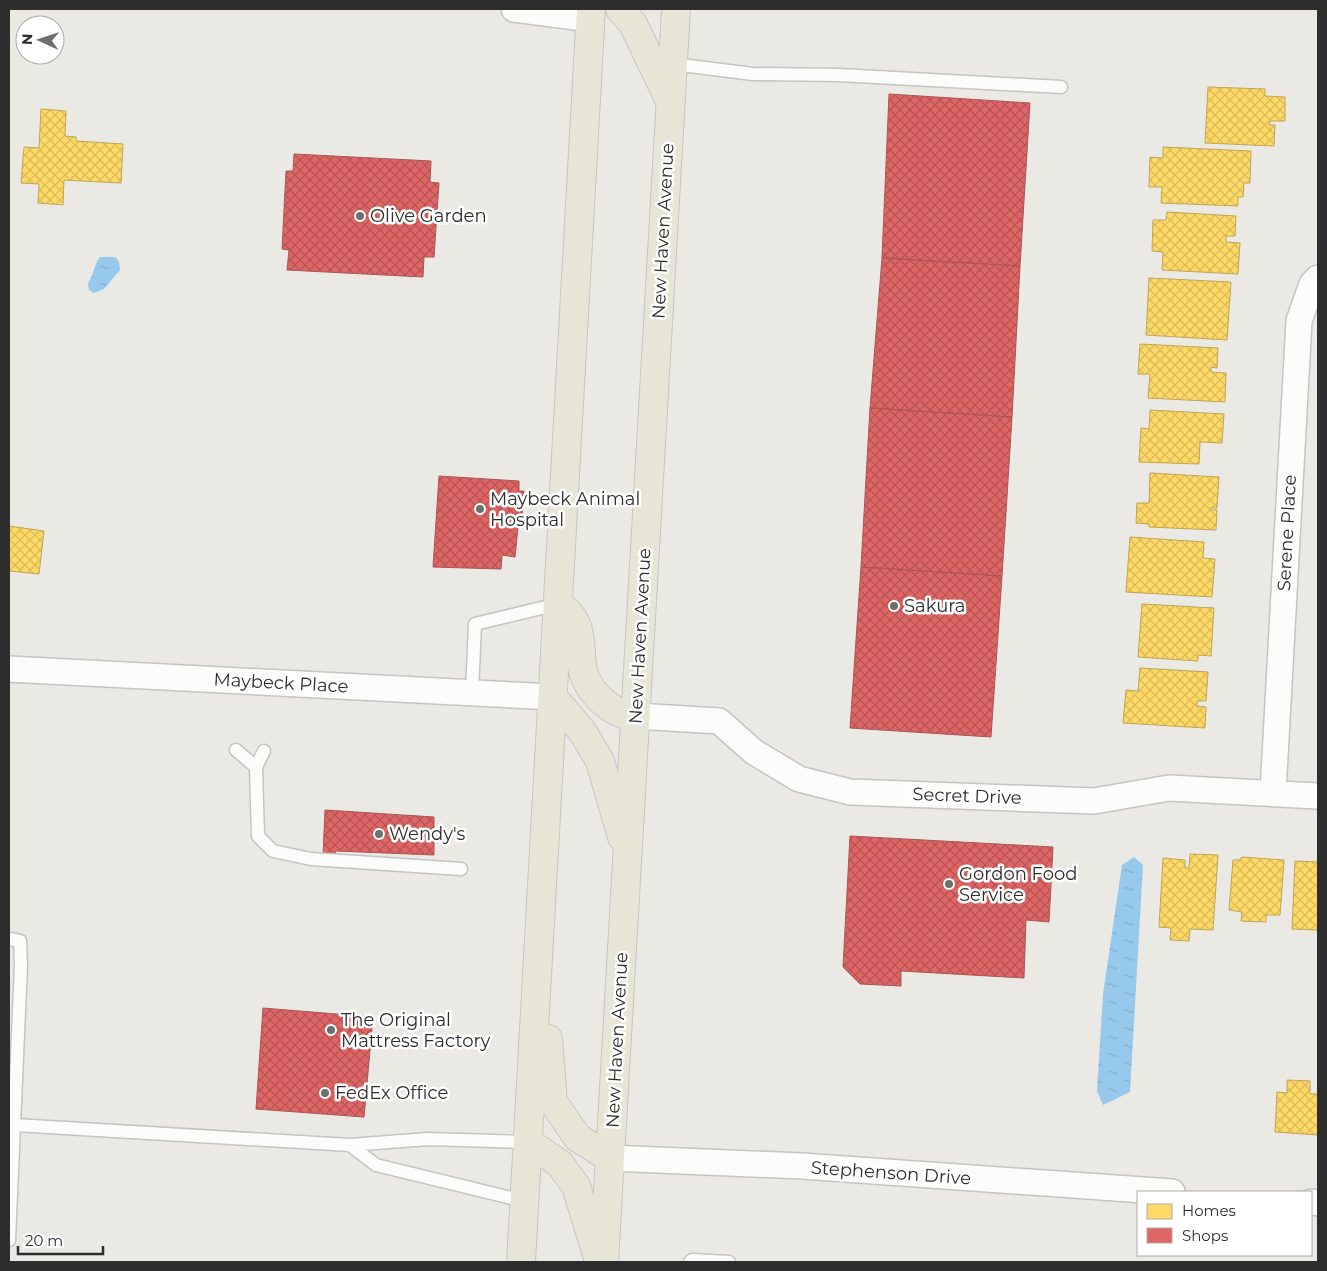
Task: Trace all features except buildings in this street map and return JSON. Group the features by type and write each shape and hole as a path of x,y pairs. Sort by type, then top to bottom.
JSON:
{"main road":[{"path":"620,9 633,24 671,102"},
{"name":"New Haven Avenue","path":"604,1262 676,9"},
{"path":"521,1262 591,14"},
{"path":"558,604 572,615 576,624 582,648 582,667 594,692 614,710 636,716"},
{"path":"553,697 582,731 600,761 628,858"},
{"path":"539,933 553,1102 578,1138 610,1158"},
{"path":"528,1142 560,1164 576,1186 599,1262"}],"street":[{"path":"514,9 591,14"},
{"name":"Serene Place","path":"1273,793 1299,320 1312,284 1318,278"},
{"name":"Maybeck Place","path":"9,669 553,697"},
{"name":"Secret Drive","path":"636,716 719,721 754,752 799,779 850,792 1094,801 1169,788 1318,796"},
{"name":"Stephenson Drive","path":"610,1158 802,1166 1158,1191"}],"lane":[{"path":"673,64 753,74 839,75 1061,87"},
{"path":"472,692 475,624 558,604"},
{"path":"236,750 256,767"},
{"path":"264,752 256,767 258,836 273,851 312,859 460,869"},
{"path":"9,939 20,941 21,965 9,1240"},
{"path":"15,1125 350,1145 428,1139 528,1142"},
{"path":"350,1145 376,1165 524,1201"},
{"path":"690,1262 692,1260 728,1262"}],"water":[{"path":"100,257 115,257 119,261 120,270 104,289 94,293 89,290 88,283"},
{"path":"1134,857 1143,865 1130,1092 1103,1105 1097,1091 1103,994 1122,865"}],"place":[{"name":"Olive Garden","path":"360,216"},
{"name":"Maybeck Animal Hospital","path":"480,509"},
{"name":"Sakura","path":"894,606"},
{"name":"Wendy's","path":"379,834"},
{"name":"Gordon Food Service","path":"949,884"},
{"name":"The Original Mattress Factory","path":"331,1030"},
{"name":"FedEx Office","path":"325,1093"}]}
